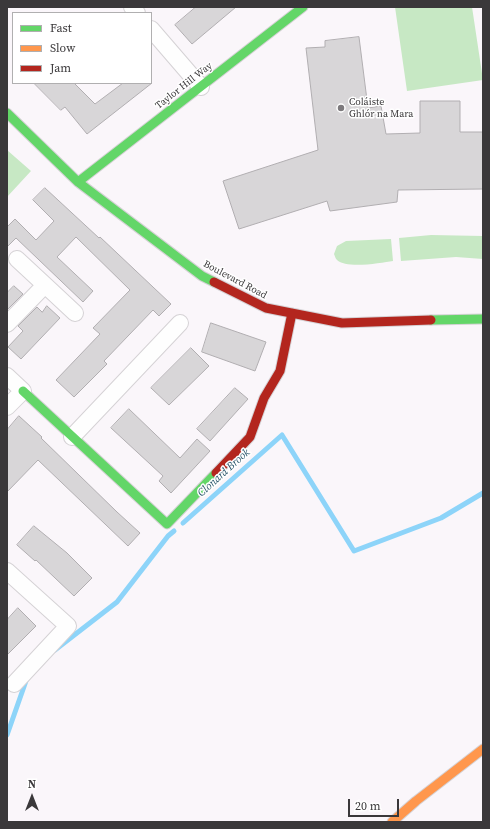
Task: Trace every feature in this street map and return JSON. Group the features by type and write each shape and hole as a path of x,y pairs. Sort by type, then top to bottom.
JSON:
{"street":[{"name":"Taylor Hill Way","path":"78,182 303,7"},
{"path":"152,30 201,87"},
{"name":"Boulevard Road","path":"7,113 78,182 202,276 266,308 342,323 483,320"},
{"path":"16,259 75,313"},
{"path":"7,324 45,285"},
{"path":"7,376 167,524 250,437 264,398 280,371 292,313"},
{"path":"72,437 180,323"},
{"path":"7,407 23,391"},
{"path":"7,570 68,626 14,684"},
{"path":"392,822 416,801 483,749"}],"green space":[{"path":"395,7 472,7 483,80 407,91"},
{"path":"7,150 31,171 7,197"},
{"path":"431,235 483,236 483,259 456,257 401,261 399,238"},
{"path":"391,239 393,261 356,265 341,263 335,258 334,254 337,246 346,241"}],"building":[{"path":"196,7 236,7 192,44 175,25"},
{"path":"359,37 368,108 381,106 386,134 420,133 420,101 460,101 460,132 483,132 483,189 398,190 397,202 330,211 327,201 239,229 223,181 318,150 306,48 325,47 325,41"},
{"path":"35,84 75,84 95,104 122,84 151,84 87,134 65,107 61,110"},
{"path":"45,188 99,238 100,237 171,304 159,316 153,310 104,361 107,364 74,397 56,380 100,334 93,328 130,290 76,237 57,257 93,291 83,302 16,238 7,247 7,227 15,219 36,240 54,221 33,200"},
{"path":"14,286 23,294 7,310 7,293"},
{"path":"47,306 60,318 21,359 8,347 23,331 18,326 37,307 42,312"},
{"path":"211,323 266,342 255,371 202,352"},
{"path":"191,348 209,366 169,405 151,388"},
{"path":"235,388 248,399 210,441 197,429"},
{"path":"129,409 180,458 197,439 210,451 171,493 159,481 163,476 111,428"},
{"path":"19,416 140,533 128,546 38,460 7,492 7,430"},
{"path":"34,526 67,553 92,578 74,596 36,560 35,561 17,545"},
{"path":"18,608 36,626 7,655 7,620"}],"waterway":[{"name":"Clonard Brook","path":"183,523 282,435 354,551 441,518 483,493"},
{"name":"Clonard Brook","path":"55,650 117,602 168,536 174,531"},
{"name":"Clonard Brook","path":"7,735 27,678"}],"traffic: fast":[{"path":"78,182 303,7"},
{"path":"7,113 78,182 202,276 214,282"},
{"path":"431,320 483,319"},
{"path":"23,391 167,524 216,473"}],"traffic: slow":[{"path":"392,822 416,801 483,749"}],"traffic: jam":[{"path":"214,282 266,308 342,323 431,320"},
{"path":"216,473 250,437 264,398 280,371 292,313"}],"place":[{"name":"Coláiste Ghlór na Mara","path":"341,108"}]}
